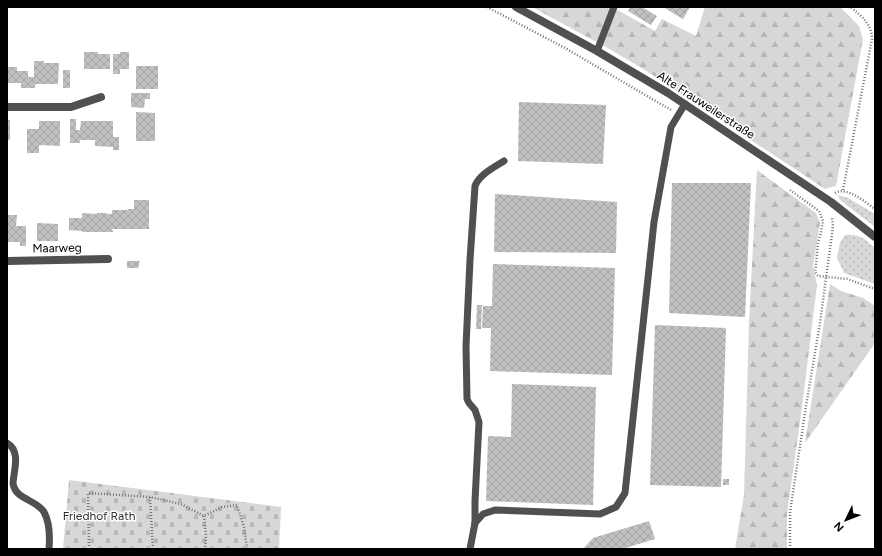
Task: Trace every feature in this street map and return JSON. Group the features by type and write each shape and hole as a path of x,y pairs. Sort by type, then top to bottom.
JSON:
{"street":[{"name":"Alte Frauweilerstraße","path":"516,7 597,51 685,104 832,202 875,237"},
{"path":"7,106 72,107 100,97"},
{"name":"Maarweg","path":"7,260 108,259"}],"lane":[{"path":"597,51 614,7"},
{"path":"475,524 483,514 495,510 600,514 616,507 625,493 654,222 671,127 685,104"},
{"path":"470,549 475,524 479,422 475,410 467,399 466,346 475,186 476,182 484,175 504,161"},
{"path":"7,443 13,447 16,456 13,488 15,492 36,504 43,511 49,527 50,549"}],"path":[{"path":"487,7 565,48 678,115"},
{"path":"843,190 872,39 872,31 868,24 851,7"},
{"path":"790,189 818,211 823,220 822,232 818,243 816,272 818,276 847,279 875,288"},
{"path":"790,549 790,512 820,323 833,226 833,194 843,190 862,199 875,208"},
{"path":"89,549 88,493 150,497 181,504 204,516"},
{"path":"150,497 153,549"},
{"path":"204,516 222,507 237,504 244,527 247,549"},
{"path":"204,516 206,536 205,549"}],"green space":[{"path":"532,7 612,7 655,31 662,19 696,36 705,7 840,7 859,26 863,39 836,186 825,189 648,72 613,51"},
{"path":"757,170 816,213 820,223 813,266 817,285 787,514 787,549 735,549 744,495 749,322"},
{"path":"838,195 848,198 875,214 875,227 840,200"},
{"path":"845,235 859,236 875,248 875,284 844,273 837,258 840,243"},
{"path":"830,284 841,291 863,298 875,306 875,343 805,443"},
{"name":"Friedhof Rath","path":"69,480 281,507 279,549 63,549"}],"building":[{"path":"630,7 642,7 657,16 651,25 628,11"},
{"path":"663,7 690,7 683,19"},
{"path":"84,52 110,54 110,69 84,69"},
{"path":"120,52 129,52 129,69 120,69 120,74 113,74 113,54 120,54"},
{"path":"34,61 59,63 58,84 35,84 35,88 21,88 21,83 7,83 7,67 17,67 17,71 28,71 28,77 34,77"},
{"path":"136,66 158,66 158,89 136,89"},
{"path":"63,70 70,70 70,88 63,88"},
{"path":"131,93 150,93 150,99 145,99 144,108 131,107"},
{"path":"519,102 606,105 603,164 518,161"},
{"path":"136,112 155,113 155,141 136,141"},
{"path":"70,119 76,119 76,130 80,130 81,121 113,121 113,137 119,137 119,150 113,150 113,147 95,146 95,140 80,140 80,143 70,143"},
{"path":"7,120 10,120 10,140 7,140"},
{"path":"39,121 60,121 60,146 39,145 39,153 27,153 27,129 39,129"},
{"path":"672,183 751,183 745,317 669,313"},
{"path":"495,194 617,202 616,253 494,252"},
{"path":"134,200 149,200 149,229 112,229 113,232 82,232 69,230 69,218 82,218 82,213 112,214 112,210 134,209"},
{"path":"7,215 17,215 16,226 26,226 26,246 20,246 20,242 7,242"},
{"path":"37,223 58,224 58,241 37,241"},
{"path":"127,261 140,261 138,268 127,268"},
{"path":"493,264 615,268 612,375 490,371 491,328 482,328 483,306 492,306"},
{"path":"477,305 482,305 481,329 476,329"},
{"path":"655,325 726,328 721,487 650,485"},
{"path":"512,384 596,387 593,505 486,501 488,436 511,437"},
{"path":"723,479 729,479 729,485 723,485"},
{"path":"649,521 655,539 622,549 583,549 593,538"}]}
